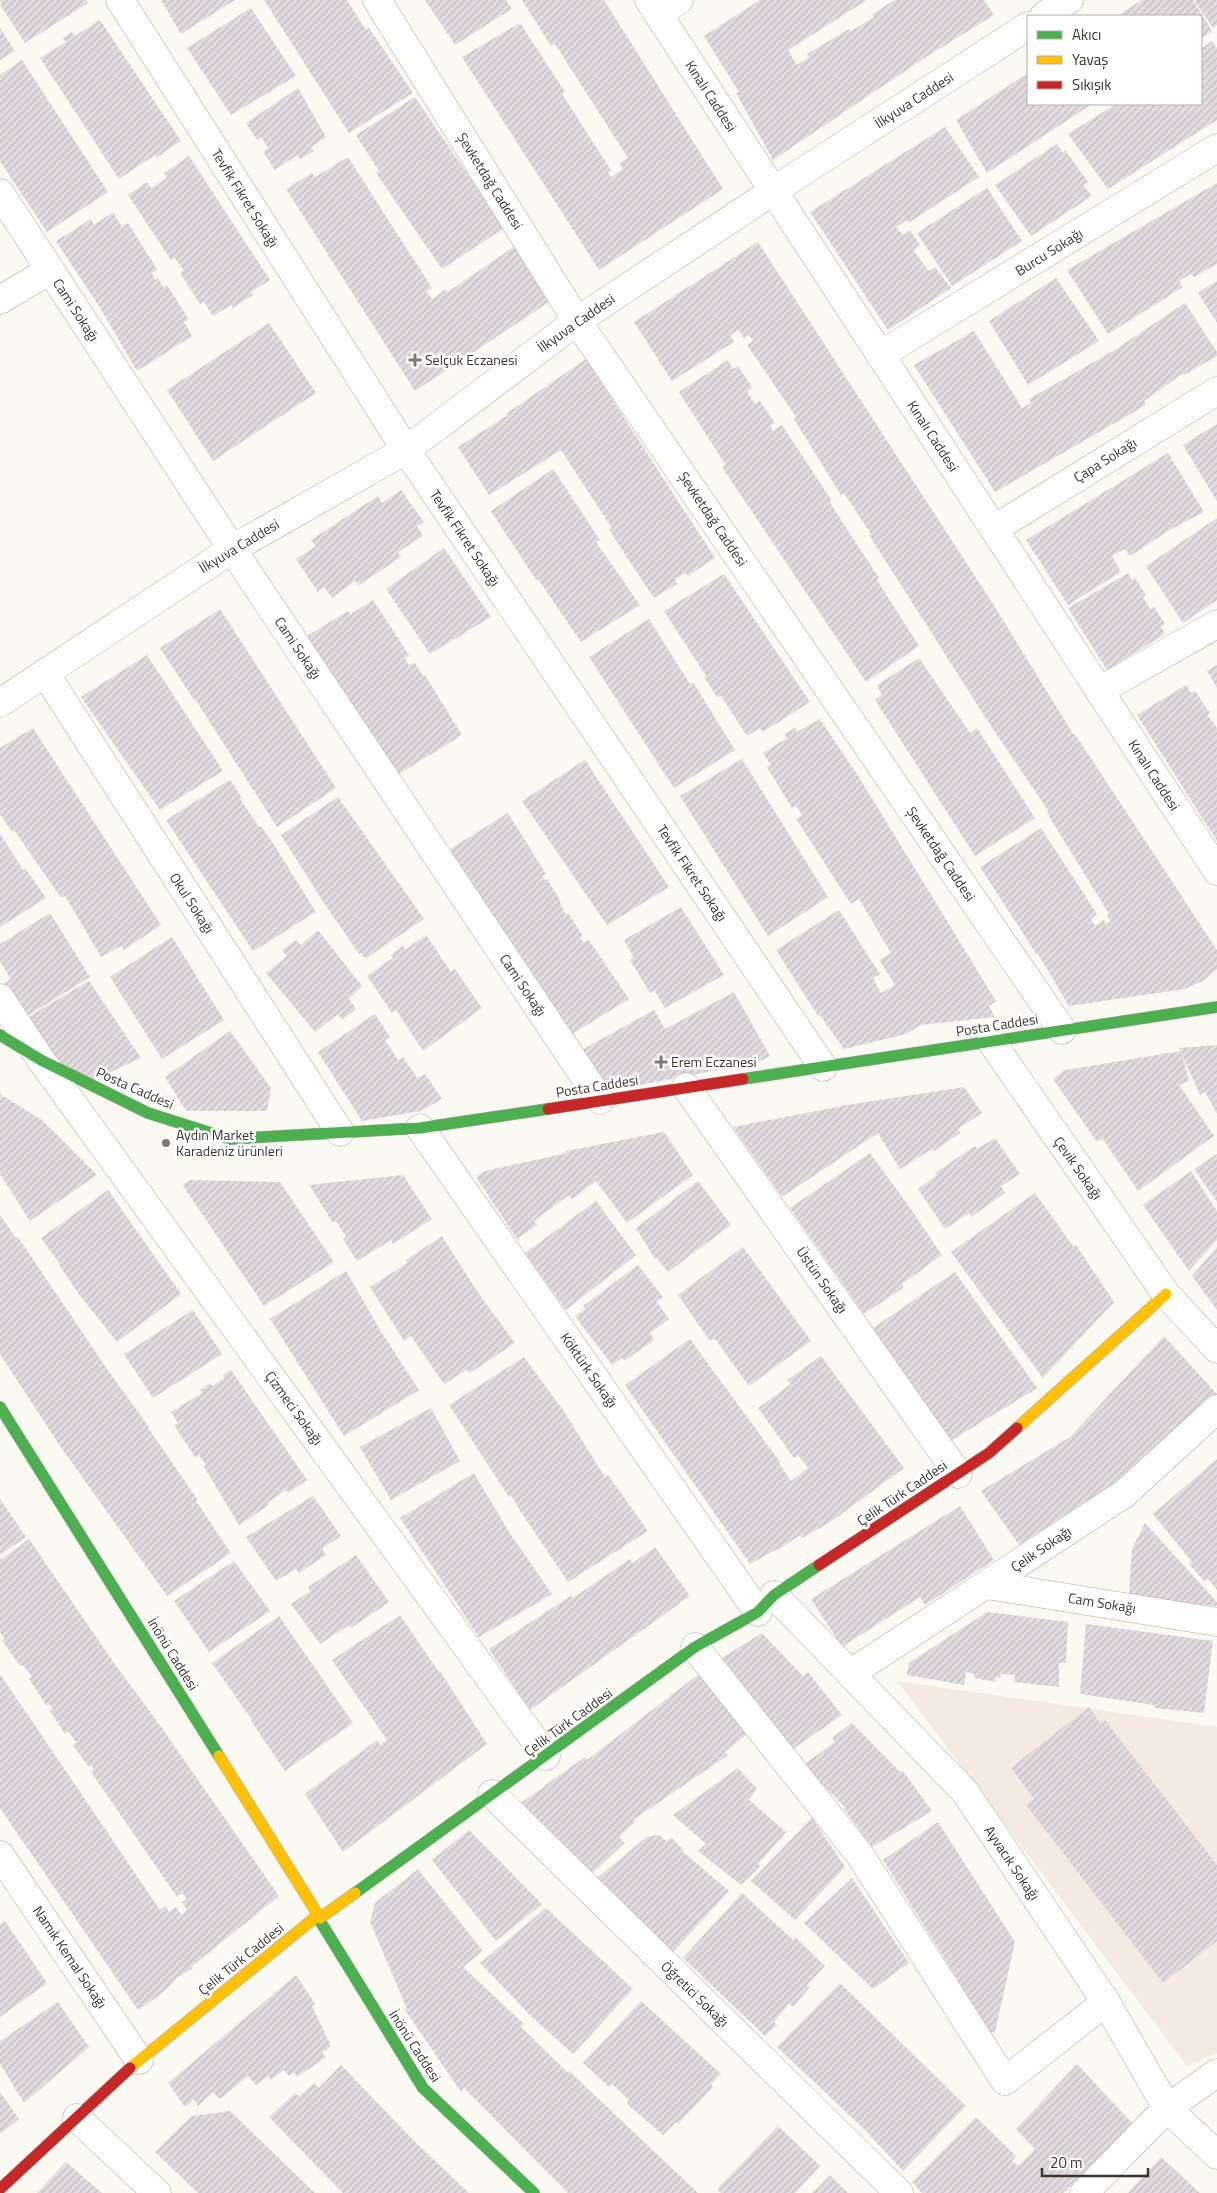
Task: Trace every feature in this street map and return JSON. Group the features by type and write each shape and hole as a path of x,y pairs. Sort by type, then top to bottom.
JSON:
{"street":[{"name":"Tevfik Fikret Sokağı","path":"120,0 406,450 823,1067"},
{"name":"Şevketdağ Caddesi","path":"377,0 577,321 1062,1030"},
{"path":"1046,15 1069,0"},
{"name":"Kınalı Caddesi","path":"662,5 773,190 1217,871"},
{"name":"İlkyuva Caddesi","path":"0,703 232,549 406,450 577,321 773,190 1027,27"},
{"name":"Burcu Sokağı","path":"880,355 1217,148"},
{"name":"Cami Sokağı","path":"0,193 232,549 600,1100"},
{"path":"0,300 50,270"},
{"name":"Çapa Sokağı","path":"994,529 1217,391"},
{"path":"1099,691 1217,624"},
{"name":"Okul Sokağı","path":"45,673 340,1132"},
{"name":"Çizmeci Sokağı","path":"0,998 41,1060 546,1756"},
{"name":"Posta Caddesi","path":"0,1035 41,1060 148,1113 230,1139 420,1128 1217,1007"},
{"name":"Çevik Sokağı","path":"991,1041 1166,1294 1217,1349"},
{"name":"Üstün Sokağı","path":"686,1087 958,1474"},
{"name":"Köktürk Sokağı","path":"420,1128 766,1603"},
{"name":"Çelik Türk Caddesi","path":"0,2189 139,2060 318,1917 546,1756 695,1647 766,1603 988,1452 1166,1294"},
{"name":"İnönü Caddesi","path":"0,1406 423,2088 534,2193"},
{"name":"Çelik Sokağı","path":"851,1673 1124,1494 1217,1409"},
{"name":"Cam Sokağı","path":"987,1585 1217,1622"},
{"name":"Ayvacık Sokağı","path":"766,1603 851,1673 965,1792 1106,2002 1167,2108 1217,2155"},
{"path":"695,1647 860,1855 1005,2082 1106,2002"},
{"name":"Öğretici Sokağı","path":"492,1794 899,2193"},
{"name":"Namık Kemal Sokağı","path":"0,1854 139,2060"},
{"path":"1084,2193 1167,2108 1217,2073"},
{"path":"77,2118 157,2193"}],"shaded area":[{"path":"897,1681 1217,1727 1217,2053 1187,2066"}],"building":[{"path":"0,0 86,0 88,3 25,43 1,6"},
{"path":"161,0 235,0 181,34"},
{"path":"264,0 347,0 366,30 369,28 413,93 349,133"},
{"path":"425,0 506,0 512,9 455,45"},
{"path":"522,0 604,0 723,189 599,270 462,57 520,23 565,92 562,94 611,170 608,172 611,177 623,169 619,163 628,158 555,44 551,46"},
{"path":"760,0 867,0 788,50 797,65 809,57 807,54 849,29 850,32 874,17 872,14 895,0 984,0 994,15 923,59 773,160 736,93 739,92 704,36"},
{"path":"1142,0 1193,0 1212,31 1202,38 1202,15 1119,15"},
{"path":"1194,0 1217,0 1217,25 1213,28"},
{"path":"251,8 296,76 231,115 187,48"},
{"path":"100,20 181,141 156,158 155,155 119,179 40,58 66,42 63,38 72,32 75,36"},
{"path":"0,28 15,51 0,60"},
{"path":"1212,41 1217,48 1217,120 1108,189 1068,134 1114,105 1202,105 1202,48"},
{"path":"22,60 108,192 47,232 0,161 0,75"},
{"path":"1027,74 1027,105 1090,105 987,173 956,120"},
{"path":"298,88 326,137 311,147 314,151 300,159 297,155 275,170 263,152 268,148 261,137 257,140 246,123"},
{"path":"415,97 504,228 442,269 376,173 379,171 356,135"},
{"path":"945,127 979,177 908,223 907,220 896,227 903,235 910,230 920,245 913,250 929,271 935,267 951,288 888,330 810,212"},
{"path":"1057,144 1063,153 1065,150 1088,182 1083,185 1092,196 1031,236 995,185"},
{"path":"189,156 270,280 251,292 253,295 233,308 231,305 213,316 204,302 200,304 180,273 184,270 174,257 171,260 128,195 147,182 151,188 167,178 164,173"},
{"path":"348,157 432,288 426,291 432,299 446,289 448,292 515,246 549,302 415,391 286,189 312,173 315,177"},
{"path":"1217,183 1217,264 1194,277 1191,274 1179,281 1183,287 1108,334 1067,270"},
{"path":"987,188 1022,241 952,286 917,233"},
{"path":"113,212 122,227 128,223 157,269 152,273 155,280 158,278 164,288 167,285 189,320 184,322 192,336 137,371 99,306 56,241 91,219 94,225"},
{"path":"758,242 995,607 1073,734 1075,734 1217,950 1217,969 1203,981 1185,989 1069,1006 1038,954 980,867 1041,828 1097,914 1091,919 1095,926 1104,920 1106,925 1111,921 1107,916 1109,914 1047,813 1049,812 987,720 869,535 871,534 844,493 841,495 794,419 796,417 747,345 753,341 749,335 744,338 739,330 730,335 734,342 672,381 634,322"},
{"path":"1056,278 1099,341 1028,385 989,321"},
{"path":"1217,281 1217,323 1198,293"},
{"path":"1185,303 1217,352 1217,356 1184,375 1182,374 1144,401 1146,405 995,492 914,365 974,331 1022,408 1031,403 1029,399 1113,351"},
{"path":"269,323 316,393 213,461 167,390"},
{"path":"586,359 715,558 688,576 686,573 675,579 677,584 654,598 609,530 612,528 561,450 489,495 458,447 508,415 507,413"},
{"path":"728,360 733,369 738,366 752,387 747,392 755,404 760,401 775,423 770,426 773,431 782,425 832,501 830,503 879,578 877,580 919,646 866,682 722,467 725,464 679,392"},
{"path":"1217,424 1217,501 1183,445"},
{"path":"1168,453 1204,512 1168,531 1130,556 1125,549 1112,556 1121,572 1068,605 1026,540"},
{"path":"553,469 600,540 596,542 640,605 581,642 538,579 536,580 491,511"},
{"path":"401,490 424,522 417,526 423,536 398,552 401,557 359,585 355,581 332,598 324,587 318,592 296,559 316,546 311,540 378,496 382,503"},
{"path":"1217,518 1217,600 1183,623 1146,566"},
{"path":"444,548 491,617 430,654 386,589"},
{"path":"1128,573 1131,580 1135,578 1146,595 1143,597 1150,609 1154,607 1165,624 1161,626 1165,634 1107,670 1068,608"},
{"path":"724,574 810,702 763,732 760,728 747,736 721,696 717,697 704,677 706,676 664,611"},
{"path":"373,600 409,655 405,658 409,665 415,663 423,676 425,675 462,735 399,774 307,636 348,611 351,614"},
{"path":"220,609 336,788 277,827 160,648"},
{"path":"649,619 690,684 693,682 735,750 674,788 589,657"},
{"path":"147,655 223,771 160,810 81,697"},
{"path":"919,658 970,733 977,728 1035,818 975,856 875,700 882,695 877,685"},
{"path":"1217,665 1217,688 1207,671"},
{"path":"1186,685 1191,693 1195,691 1210,713 1207,715 1217,728 1217,841 1137,715"},
{"path":"820,719 860,779 996,1001 989,1006 995,1017 921,1025 906,1034 844,1049 820,1015 818,1016 776,950 839,910 880,974 873,978 881,993 895,985 879,960 891,953 859,899 851,904 796,819 802,815 796,806 792,808 767,767 771,765 763,753 787,738 784,734 795,728 797,732"},
{"path":"33,728 161,925 124,950 121,946 101,957 65,896 61,898 14,830 12,832 0,814 0,748"},
{"path":"742,759 828,897 768,936 680,796"},
{"path":"585,760 669,887 607,925 522,801"},
{"path":"228,781 231,781 242,798 240,799 259,827 261,826 271,840 316,912 253,951 166,820"},
{"path":"338,797 424,919 365,959 361,953 359,954 322,900 281,835"},
{"path":"508,813 546,874 542,876 545,880 547,879 561,902 566,915 568,913 583,936 580,938 584,942 589,940 629,999 564,1039 447,851"},
{"path":"0,833 23,870 25,868 46,898 0,927"},
{"path":"681,907 724,975 665,1008 654,990 650,993 630,960 634,958 624,940"},
{"path":"50,913 90,977 24,1018 3,984 11,979 0,962 0,944"},
{"path":"318,930 362,986 349,999 356,1009 342,1020 338,1014 315,1032 266,973 287,956 282,950 296,940 301,945"},
{"path":"426,935 451,972 455,969 482,1008 423,1051 396,1010 392,1013 367,976 393,958 391,955 403,946 406,949"},
{"path":"172,937 224,1020 162,1059 110,977"},
{"path":"89,981 141,1058 88,1083 51,1056 28,1017"},
{"path":"734,992 770,1056 758,1062 600,1093 578,1052 654,1010 665,1029"},
{"path":"375,1014 390,1037 385,1040 398,1060 403,1057 417,1078 425,1074 442,1099 421,1111 362,1121 318,1052"},
{"path":"230,1031 271,1088 267,1111 186,1111 165,1077"},
{"path":"1217,1045 1217,1114 1205,1092 1200,1095 1179,1048"},
{"path":"1181,1051 1189,1081 1179,1085 1214,1136 1138,1191 1103,1139 1097,1142 1053,1079 1065,1070"},
{"path":"964,1087 982,1113 958,1129 960,1133 934,1151 932,1149 900,1169 878,1133 782,1197 733,1127 847,1105"},
{"path":"0,1094 42,1120 97,1175 30,1221 0,1174"},
{"path":"664,1132 693,1175 627,1223 596,1181 572,1199 569,1195 534,1221 537,1225 517,1239 476,1177 485,1171 567,1153 566,1151"},
{"path":"995,1138 1020,1174 1001,1186 1005,1193 971,1217 969,1213 945,1229 918,1189 937,1175 935,1173 975,1146 977,1149"},
{"path":"870,1153 942,1255 902,1284 903,1288 864,1314 790,1208"},
{"path":"1217,1154 1217,1202 1194,1169"},
{"path":"1191,1171 1217,1211 1217,1240 1189,1271 1143,1205"},
{"path":"403,1175 432,1219 393,1244 391,1240 357,1261 343,1239 346,1237 336,1221 333,1223 309,1185"},
{"path":"190,1180 280,1182 334,1262 264,1306 186,1190 183,1184"},
{"path":"698,1181 731,1225 668,1272 657,1258 655,1259 636,1228"},
{"path":"108,1190 181,1294 117,1342 78,1293 41,1238"},
{"path":"1035,1193 1073,1246 1076,1245 1114,1302 1043,1378 951,1252"},
{"path":"596,1201 636,1255 566,1310 525,1253"},
{"path":"0,1215 16,1238 18,1237 107,1369 149,1427 231,1553 167,1596 60,1446 0,1354"},
{"path":"442,1236 477,1291 515,1343 470,1373 467,1370 444,1384 411,1336 404,1341 370,1287 407,1263 406,1260"},
{"path":"743,1247 811,1341 749,1386 715,1339 710,1341 678,1295"},
{"path":"1217,1247 1217,1310 1192,1276"},
{"path":"638,1265 663,1297 656,1301 669,1319 650,1333 654,1340 624,1361 622,1358 612,1365 575,1316 585,1309 583,1306"},
{"path":"346,1271 380,1330 419,1390 344,1436 270,1319"},
{"path":"955,1272 1037,1388 949,1442 873,1328"},
{"path":"193,1310 222,1354 153,1398 124,1354"},
{"path":"1164,1336 1217,1394 1111,1485 1019,1545 981,1491 1070,1437"},
{"path":"690,1339 780,1462 791,1481 808,1468 798,1455 794,1458 758,1408 791,1384 787,1380 821,1356 904,1468 829,1523 802,1538 800,1535 778,1550 750,1564 625,1385"},
{"path":"524,1357 565,1413 605,1477 608,1475 648,1531 568,1582 512,1496 509,1497 449,1405"},
{"path":"231,1370 307,1480 288,1493 286,1490 267,1503 269,1505 239,1525 204,1467 206,1465 199,1455 195,1457 174,1425 178,1423 171,1412 202,1393 200,1390 210,1383 212,1386 224,1378 223,1375"},
{"path":"431,1408 460,1461 391,1500 360,1447"},
{"path":"1217,1459 1217,1590 1208,1579 1204,1581 1189,1564 1192,1562 1153,1514"},
{"path":"474,1473 509,1532 552,1594 479,1637 400,1518"},
{"path":"313,1496 341,1536 322,1549 326,1555 299,1573 296,1569 276,1581 246,1537"},
{"path":"0,1499 26,1537 0,1555"},
{"path":"960,1506 994,1560 925,1605 920,1597 842,1647 811,1599"},
{"path":"1145,1523 1217,1602 1217,1606 1174,1602 1129,1594 1132,1549"},
{"path":"29,1539 114,1663 279,1896 191,1967 193,1968 177,1978 164,1992 138,2010 0,1808 0,1674 160,1910 166,1906 169,1912 176,1907 181,1915 187,1910 182,1902 187,1899 182,1893 177,1897 91,1772 94,1769 91,1765 88,1766 73,1745 76,1742 68,1731 65,1734 50,1711 53,1709 49,1704 47,1706 29,1679 32,1677 23,1665 20,1666 2,1640 5,1639 0,1632 0,1560"},
{"path":"655,1547 690,1596 530,1710 489,1649 571,1596 573,1598 630,1559 633,1563"},
{"path":"356,1555 389,1602 351,1628 349,1625 320,1644 291,1604 310,1591 308,1587"},
{"path":"234,1561 270,1611 209,1652 174,1601"},
{"path":"987,1612 1068,1622 1066,1663 1059,1663 1059,1687 1014,1682 1015,1675 1001,1674 1000,1678 996,1677 995,1682 974,1678 974,1674 966,1672 964,1685 907,1675 909,1663"},
{"path":"400,1615 440,1671 487,1744 343,1852 305,1794 377,1740 380,1745 387,1740 332,1660"},
{"path":"279,1616 353,1723 285,1771 212,1663"},
{"path":"1086,1624 1213,1641 1204,1713 1154,1708 1154,1705 1080,1694"},
{"path":"762,1633 803,1676 808,1672 842,1715 790,1751 717,1661"},
{"path":"704,1670 751,1731 725,1752 728,1755 633,1820 635,1822 619,1837 625,1843 587,1878 518,1805 585,1757 587,1760"},
{"path":"1089,1707 1100,1723 1105,1720 1217,1865 1217,1941 1163,1983 1026,1805 1034,1799 1011,1768"},
{"path":"852,1723 900,1772 903,1771 932,1811 872,1847 844,1809 846,1808 803,1765 835,1742 832,1738"},
{"path":"738,1768 757,1789 749,1800 786,1832 758,1864 760,1866 741,1885 698,1851 706,1844 673,1815"},
{"path":"812,1818 845,1867 795,1920 751,1881"},
{"path":"938,1822 1015,1942 995,2032 991,2033 883,1860"},
{"path":"469,1830 542,1904 496,1941 432,1860"},
{"path":"659,1835 666,1841 672,1838 682,1851 729,1891 673,1952 591,1883 648,1836"},
{"path":"418,1869 483,1951 463,1967 524,2024 521,2027 568,2073 569,2071 698,2193 568,2193 464,2088 461,2092 405,2010 407,2009 370,1922 375,1903"},
{"path":"852,1878 909,1963 873,1989 804,1923"},
{"path":"742,1893 793,1940 795,1937 825,1966 807,1985 810,1987 793,2007 789,2004 774,2022 777,2025 765,2036 683,1958"},
{"path":"546,1908 633,1989 573,2054 531,2016 480,1963"},
{"path":"5,1921 47,1983 0,2017 0,1925"},
{"path":"296,1975 315,2004 312,2006 331,2046 322,2053 326,2057 297,2077 294,2072 289,2076 284,2070 271,2080 268,2076 256,2085 248,2076 220,2099 213,2092 198,2106 194,2099 185,2107 168,2083"},
{"path":"840,1983 966,2106 903,2171 864,2129 777,2047"},
{"path":"641,2001 721,2074 711,2084 713,2087 678,2124 676,2122 663,2135 627,2104 629,2100 612,2084 609,2087 583,2063"},
{"path":"58,2002 89,2047 24,2103 0,2064 0,2041"},
{"path":"1077,2064 1132,2123 1063,2193 922,2193 912,2182 976,2117 1016,2156 1012,2161 1018,2166 1035,2149 1016,2129"},
{"path":"341,2065 416,2143 469,2193 343,2193 269,2117 295,2093 299,2097 314,2083 319,2088"},
{"path":"0,2092 19,2119 0,2134"},
{"path":"230,2111 315,2193 198,2193 155,2152 192,2116"},
{"path":"778,2126 820,2166 795,2193 721,2193 717,2189"},
{"path":"1161,2157 1200,2193 1128,2193"},
{"path":"66,2162 102,2193 37,2193"},
{"path":"830,2175 848,2193 812,2193"}],"traffic: fast":[{"path":"743,1079 1217,1007"},
{"path":"0,1035 41,1060 148,1113 230,1139 420,1128 548,1109"},
{"path":"0,1407 219,1756"},
{"path":"355,1893 695,1647 758,1612 774,1595 819,1565"},
{"path":"317,1916 423,2088 534,2193"}],"traffic: slow":[{"path":"1017,1428 1166,1294"},
{"path":"219,1756 320,1918"},
{"path":"130,2068 317,1916 320,1918 355,1893"}],"traffic: jam":[{"path":"548,1109 743,1079"},
{"path":"819,1565 989,1453 1017,1428"},
{"path":"0,2189 130,2068"}],"place":[{"name":"Selçuk Eczanesi","path":"415,360"},
{"name":"Erem Eczanesi","path":"661,1062"},
{"name":"Aydın Market Karadeniz ürünleri","path":"166,1143"}]}
